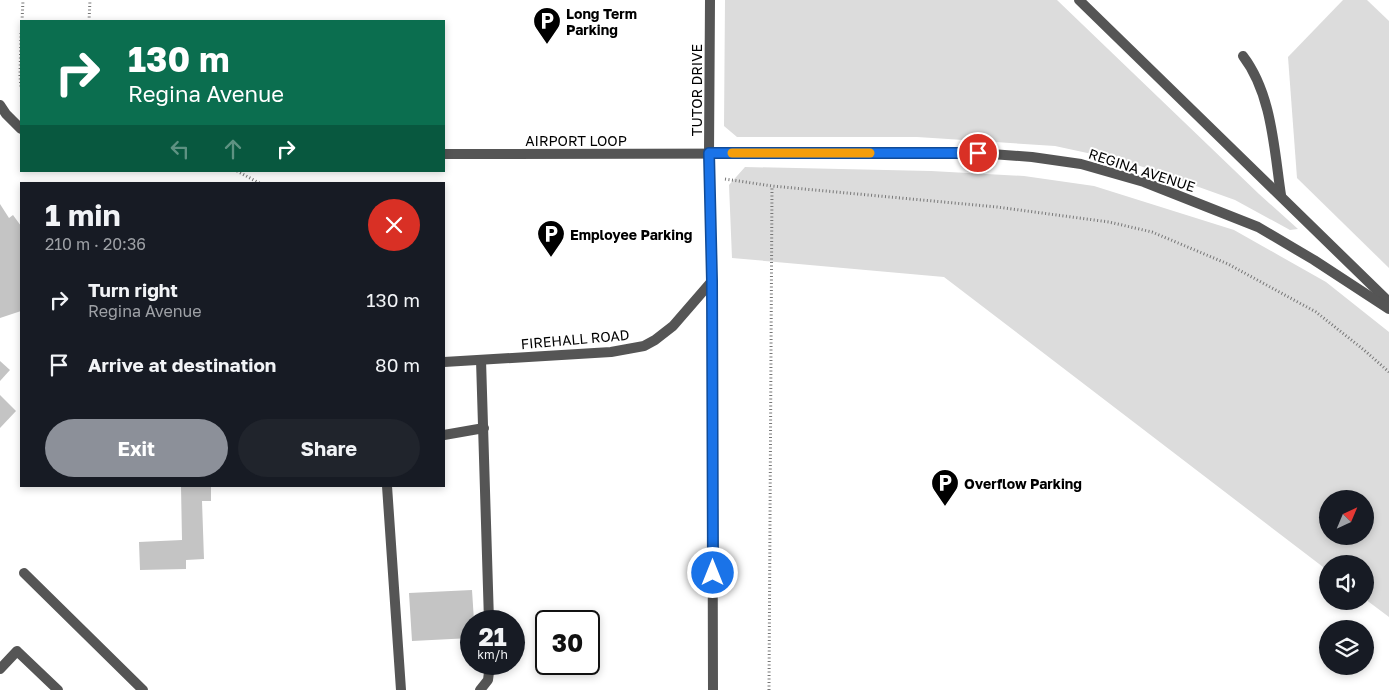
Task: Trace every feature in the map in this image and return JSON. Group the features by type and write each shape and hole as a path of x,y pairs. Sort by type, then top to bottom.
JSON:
{"street":[{"name":"TUTOR DRIVE","path":"710,0 709,153 712,281 713,690"},
{"path":"1079,0 1389,302"},
{"path":"1243,56 1255,75 1267,109 1281,195"},
{"path":"0,105 20,128"},
{"name":"AIRPORT LOOP","path":"445,154 709,153"},
{"name":"REGINA AVENUE","path":"709,153 978,153 1032,157 1081,164 1144,182 1258,227 1314,260 1389,309"},
{"name":"FIREHALL ROAD","path":"445,362 612,352 644,346 673,326 712,281"},
{"path":"481,360 489,610"},
{"path":"445,435 484,428"},
{"path":"387,487 401,690"},
{"path":"24,574 143,690"},
{"path":"0,669 18,651 58,690"},
{"path":"480,690 488,680 489,675"}],"path":[{"path":"22,0 22,20"},
{"path":"90,0 90,20"},
{"path":"239,172 257,182"},
{"path":"710,176 772,186 997,207 1109,222 1152,232 1228,264 1316,312 1389,372"},
{"path":"769,690 772,186"}],"shaded area":[{"path":"725,0 1057,0 1298,229 1290,230 1235,200 1129,162 1055,146 917,137 737,137 724,126"},
{"path":"1343,0 1367,0 1389,21 1389,268 1297,178 1288,57"},
{"path":"745,167 931,171 1024,176 1094,186 1234,230 1326,282 1389,332 1389,617 1374,606 1374,555 1319,555 1319,564 944,277 732,258 729,185"}],"building":[{"path":"0,204 9,218 13,215 20,225 20,311 0,318"},
{"path":"0,361 10,370 0,381"},
{"path":"0,395 16,411 0,428"},
{"path":"181,487 211,487 211,501 202,501 204,559 186,560 186,569 140,570 139,542 182,540"},
{"path":"472,590 473,610 460,610 460,639 412,641 409,593"}],"slow traffic":[{"path":"732,153 870,153"}],"place":[{"name":"Long Term Parking","path":"547,45"},
{"name":"Employee Parking","path":"551,258"},
{"name":"Overflow Parking","path":"945,507"}],"route":[{"path":"713,573 712,281 709,153 978,153"}]}
